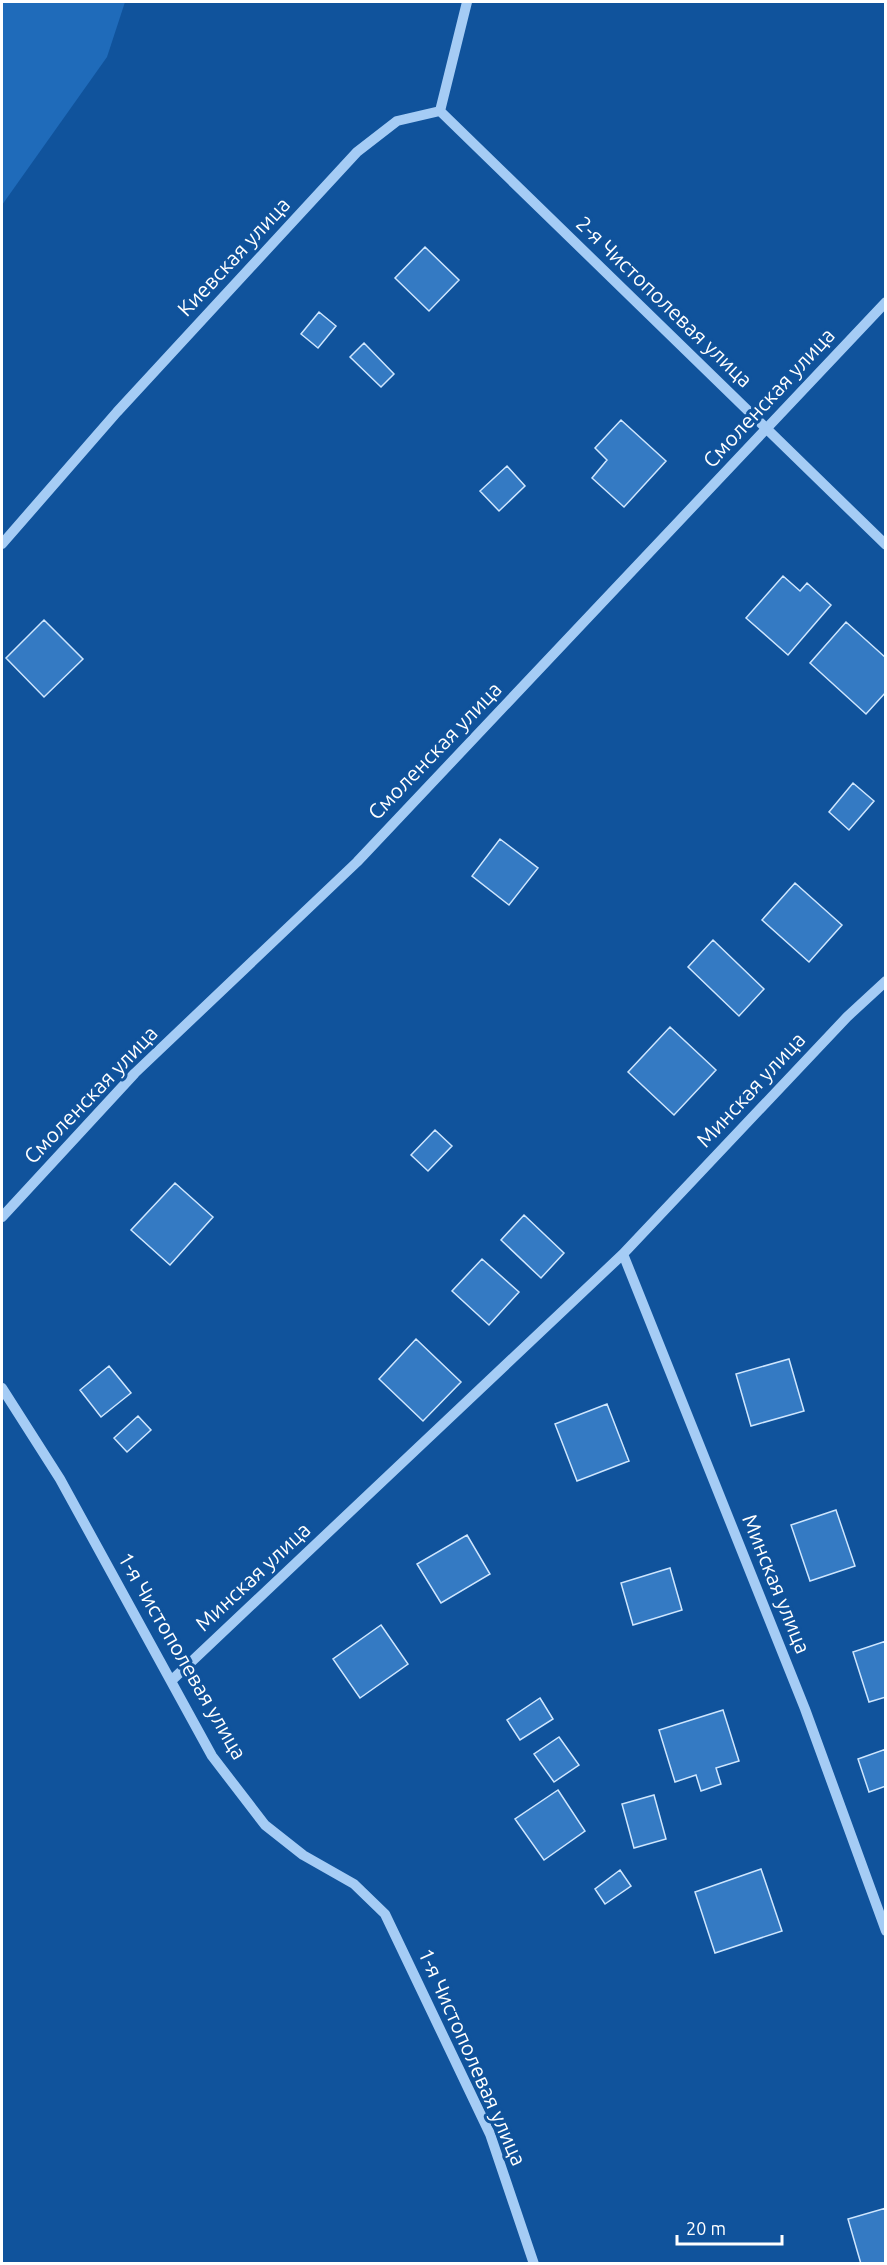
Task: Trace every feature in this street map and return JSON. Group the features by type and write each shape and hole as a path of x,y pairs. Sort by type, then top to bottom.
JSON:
{"street":[{"path":"441,111 467,2"},
{"name":"2-я Чистополевая улица","path":"441,111 885,545"},
{"name":"Киевская улица","path":"2,544 117,412 357,152 397,121 441,111"},
{"name":"Смоленская улица","path":"2,1217 135,1073 357,861 767,430 885,302"},
{"name":"Минская улица","path":"171,1681 623,1254 885,981"},
{"name":"Минская улица","path":"623,1254 805,1708 885,1931"},
{"name":"1-я Чистополевая улица","path":"2,1388 60,1479 212,1756 265,1825 303,1855 354,1884 385,1914 490,2134 534,2264"}],"shaded area":[{"path":"2,2 125,2 107,57 2,205"}],"building":[{"path":"425,247 459,280 429,311 395,278"},
{"path":"319,312 336,326 318,348 301,334"},
{"path":"364,343 394,374 381,387 350,357"},
{"path":"621,420 666,461 624,507 592,478 607,460 595,448"},
{"path":"507,466 525,486 499,511 480,491"},
{"path":"783,576 800,591 807,583 831,605 788,655 746,618"},
{"path":"44,620 83,659 44,697 6,658"},
{"path":"846,622 886,658 886,692 866,714 810,663"},
{"path":"853,783 874,801 849,830 829,812"},
{"path":"500,839 538,868 509,905 472,876"},
{"path":"795,883 842,925 809,962 762,920"},
{"path":"713,940 764,989 739,1016 688,967"},
{"path":"670,1027 716,1070 674,1115 628,1072"},
{"path":"435,1130 452,1146 428,1171 411,1155"},
{"path":"175,1183 213,1217 170,1265 131,1230"},
{"path":"524,1215 564,1253 541,1278 501,1240"},
{"path":"482,1259 519,1292 489,1325 452,1291"},
{"path":"416,1339 461,1382 423,1421 379,1379"},
{"path":"789,1359 804,1411 751,1426 736,1374"},
{"path":"109,1366 131,1393 101,1417 80,1390"},
{"path":"607,1404 629,1461 577,1481 555,1424"},
{"path":"138,1416 151,1430 127,1452 114,1438"},
{"path":"836,1510 855,1566 810,1581 791,1525"},
{"path":"467,1535 490,1574 441,1603 417,1564"},
{"path":"670,1568 682,1610 633,1625 621,1583"},
{"path":"381,1625 408,1664 360,1698 333,1659"},
{"path":"886,1641 886,1697 869,1702 853,1652"},
{"path":"540,1698 553,1719 520,1740 507,1720"},
{"path":"723,1710 739,1761 716,1768 721,1784 701,1791 696,1775 675,1782 659,1730"},
{"path":"559,1737 579,1765 554,1782 534,1754"},
{"path":"886,1749 886,1786 869,1792 858,1759"},
{"path":"558,1790 585,1831 544,1860 515,1819"},
{"path":"654,1795 666,1839 634,1848 622,1804"},
{"path":"761,1869 782,1931 715,1953 695,1892"},
{"path":"620,1870 631,1886 605,1904 595,1889"},
{"path":"886,2208 886,2264 861,2264 848,2219"}]}
